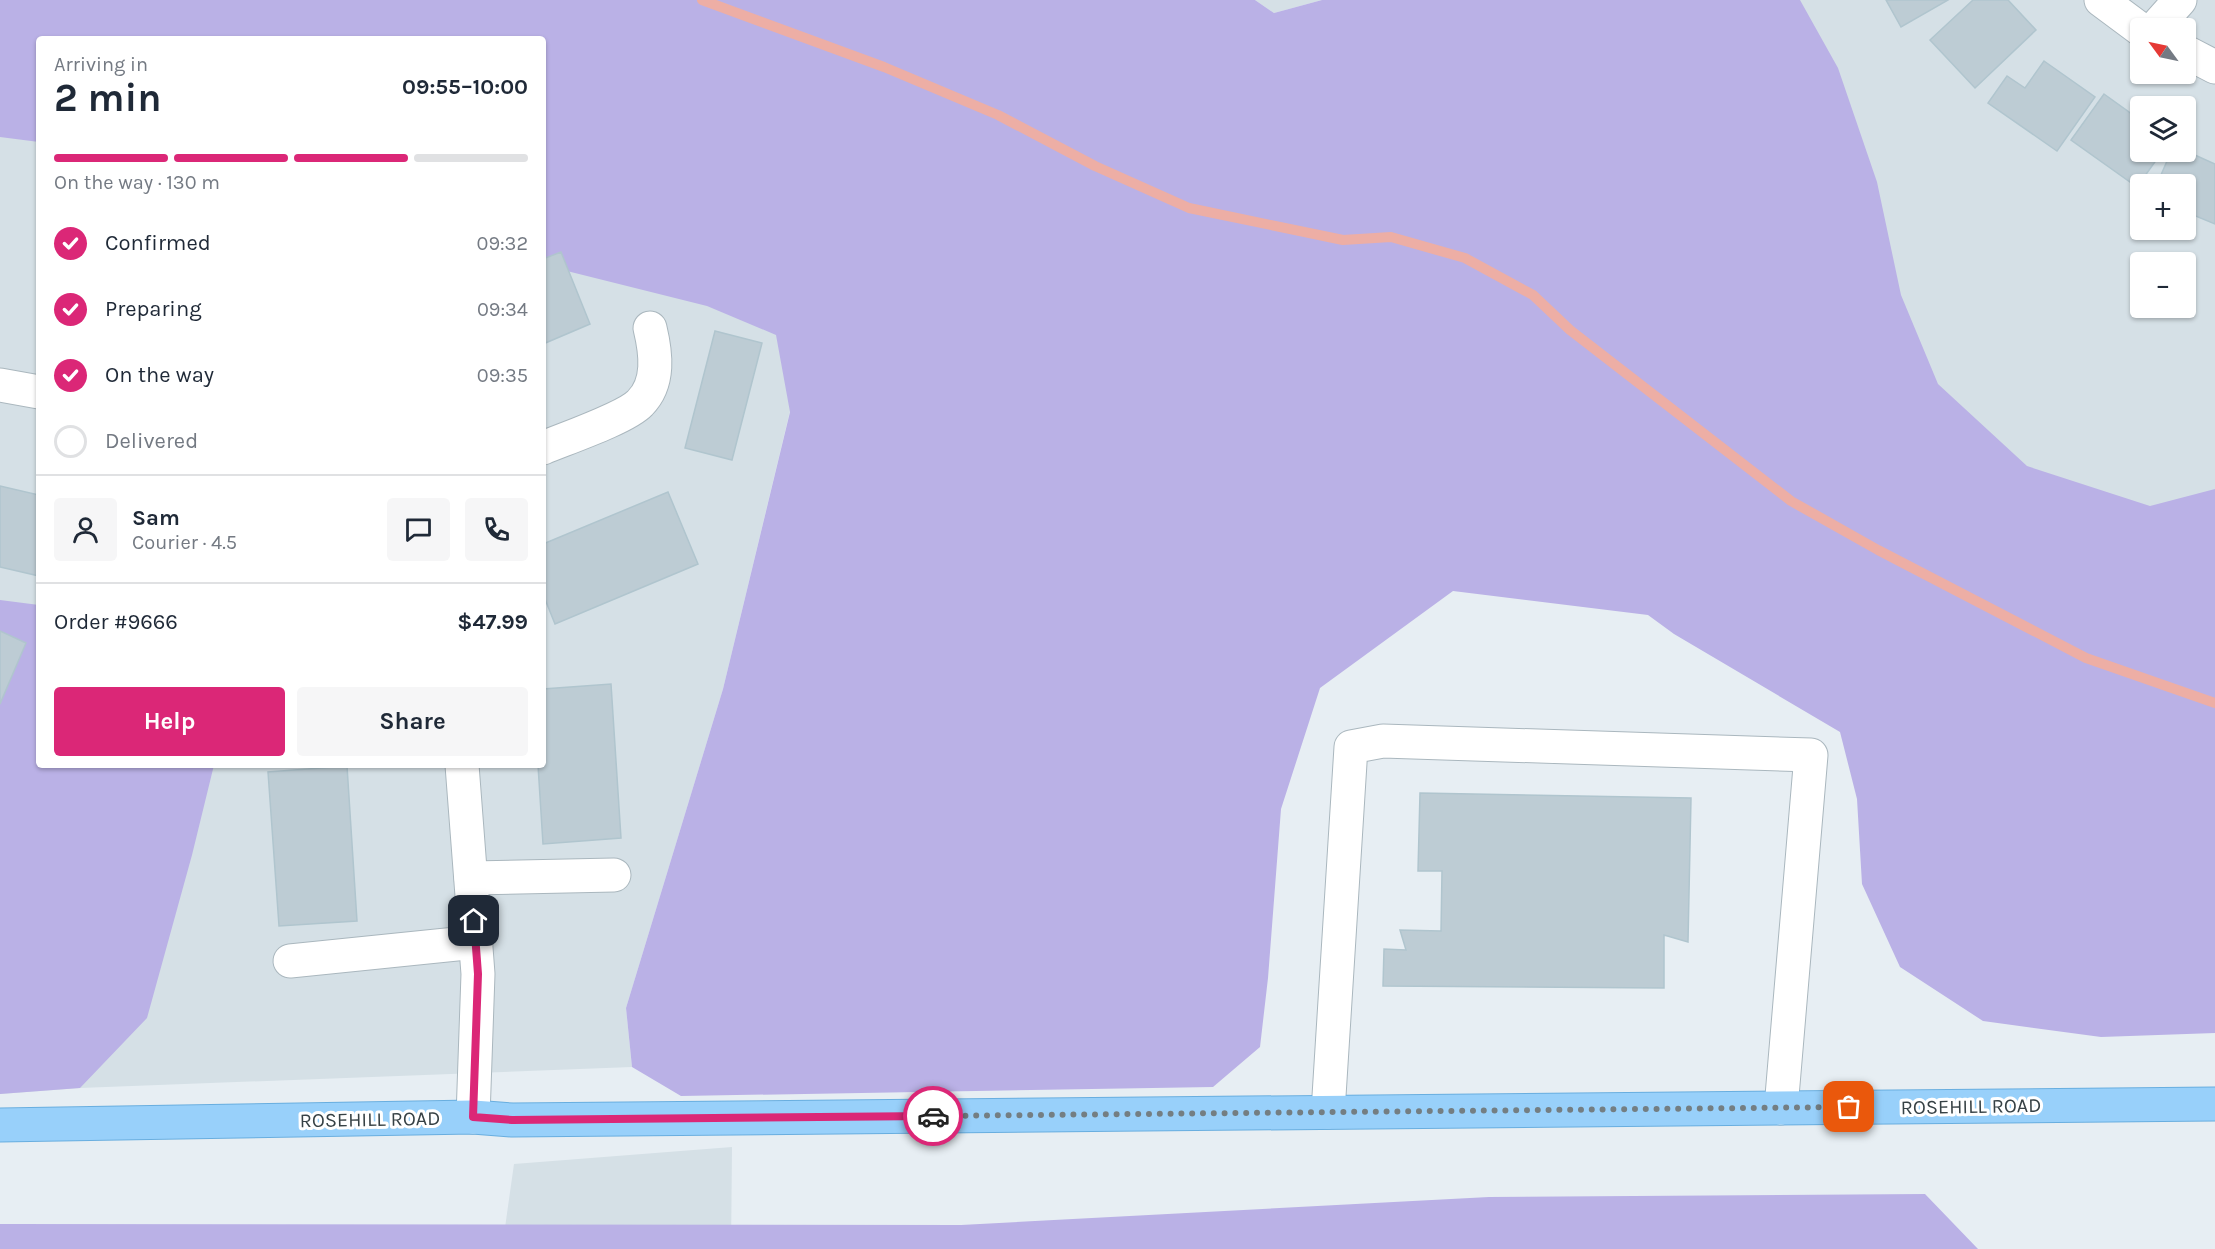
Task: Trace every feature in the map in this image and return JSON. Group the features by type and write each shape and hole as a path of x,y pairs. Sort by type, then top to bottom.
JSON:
{"main road":[{"name":"ROSEHILL ROAD","path":"0,1125 473,1117 512,1120 2215,1104"}],"street":[{"path":"2101,0 2130,22"},
{"path":"2164,18 2180,0"},
{"path":"2196,57 2215,67"},
{"path":"546,447 615,418 640,404 653,381 656,352 650,328"},
{"path":"0,385 36,391"},
{"path":"1328,1112 1351,747 1383,741 1811,755 1780,1108"},
{"path":"462,768 478,974 473,1117"},
{"path":"471,878 614,875"},
{"path":"290,961 476,942"}],"shaded area":[{"path":"0,0 879,0 790,411 723,689 626,1008 632,1067 80,1088 0,1094"},
{"path":"0,0 1255,0 1274,13 1322,0 1800,0 1838,68 1877,182 1901,295 1938,384 2027,466 2150,506 2215,489 2215,1033 2101,1037 1983,1021 1900,967 1862,884 1857,799 1840,732 1674,634 1648,615 1453,591 1320,688 1281,809 1268,978 1260,1047 1213,1087 681,1096 632,1067 626,1008 723,689 790,412 776,335 707,306 546,266 546,36 36,36 36,142 0,137"},
{"path":"1255,0 1322,0 1274,13"},
{"path":"1742,0 2215,0 2215,589 1991,505"},
{"path":"0,600 36,605 36,768 213,768 147,1018 80,1088 0,1094"},
{"path":"732,1147 731,1249 502,1249 514,1164"},
{"path":"1925,1194 1978,1249 0,1249 0,1224 961,1225 1489,1197"}],"building":[{"path":"1886,0 1948,0 1901,27"},
{"path":"1973,0 2008,0 2036,30 1975,88 1930,40"},
{"path":"2044,61 2095,97 2057,151 1988,103 2007,76 2025,88"},
{"path":"2104,94 2130,113 2130,162 2155,162 2146,174 2130,174 2130,182 2071,140"},
{"path":"2196,155 2215,164 2215,224 2196,216 2196,174 2161,174 2167,162 2196,162"},
{"path":"561,252 590,324 546,343 546,258"},
{"path":"715,331 762,343 732,460 685,448"},
{"path":"0,486 36,494 36,575 0,567"},
{"path":"668,492 698,564 555,624 546,602 546,543"},
{"path":"0,631 26,643 0,704"},
{"path":"611,684 621,838 543,844 538,768 546,768 546,689"},
{"path":"347,768 357,921 279,926 268,772"},
{"path":"1420,793 1691,798 1688,942 1664,935 1664,988 1383,986 1384,949 1406,950 1400,930 1441,931 1442,871 1418,871"}],"waterway":[{"path":"702,0 884,67 998,115 1095,166 1189,208 1343,240 1391,237 1465,258 1533,295 1570,330 1791,501 1878,550 2086,658 2215,703"}],"way so far":[{"path":"933,1116 1849,1107"}],"route":[{"path":"474,921 478,974 473,1117 512,1120 933,1116"}]}
